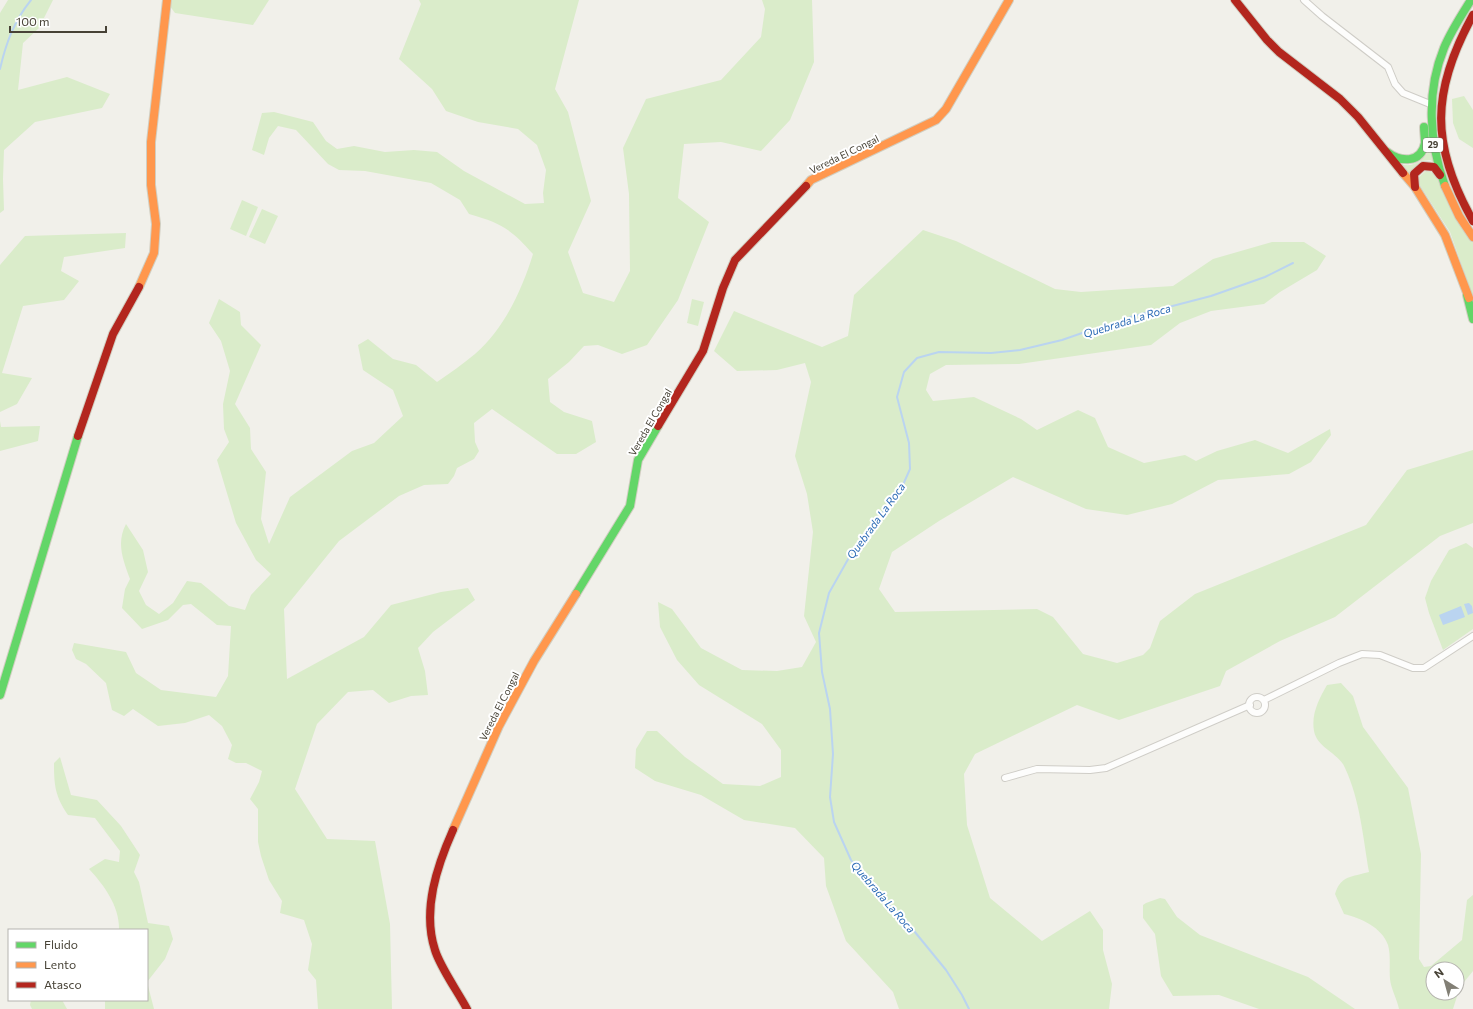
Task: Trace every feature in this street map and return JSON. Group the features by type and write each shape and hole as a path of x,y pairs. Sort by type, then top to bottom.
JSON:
{"main road":[{"path":"0,695 50,525 100,368 113,334 140,285 154,253 156,224 151,185 151,142 167,0"},
{"name":"Vereda El Congal","path":"467,1009 435,951 431,935 431,902 440,860 499,726 534,661 630,506 638,460 703,351 723,288 735,260 811,180 936,120 946,110 1009,0"},
{"path":"1235,0 1267,40 1284,56 1340,99 1364,124 1415,187 1445,235 1473,309"},
{"path":"1387,152 1394,159 1407,161 1415,158 1422,151 1425,141 1423,123 1429,86 1445,46 1471,0"},
{"name":"29","path":"1473,15 1455,46 1447,67 1442,89 1441,112 1442,139 1447,164 1455,185 1473,221"},
{"name":"29","path":"1427,103 1432,140 1440,175 1454,206 1473,237"},
{"path":"1415,187 1413,177 1418,168 1423,166 1434,167 1440,175"},
{"path":"1467,295 1473,319"}],"street":[{"path":"1307,1 1388,67 1395,84 1403,93 1427,103"},
{"path":"1264,700 1339,663 1362,654 1380,655 1413,668 1424,668 1473,636"},
{"path":"1005,778 1037,769 1090,770 1106,768 1250,705 1251,700 1255,697 1260,697 1264,700"},
{"path":"1250,705 1254,711 1259,712 1264,708 1264,700"}],"green space":[{"path":"8,0 53,0 39,28 23,43 18,90 67,77 110,94 102,108 35,122 4,150 4,210 0,213 0,13"},
{"path":"170,0 269,0 253,25 175,13 169,5"},
{"path":"419,0 579,0 555,89 568,112 591,201 568,252 583,293 614,302 630,271 629,194 623,148 646,99 721,80 761,37 765,9 762,0 812,0 814,62 790,120 761,151 721,142 684,144 678,198 709,222 678,300 647,345 622,354 598,345 584,346 569,362 548,379 550,402 564,412 592,421 596,442 576,454 557,454 492,409 474,423 475,442 479,451 474,459 457,468 454,476 448,484 424,485 399,496 339,541 284,609 287,679 364,637 391,605 441,592 468,588 475,600 433,632 418,648 425,671 428,695 411,696 389,703 373,690 348,692 317,724 295,789 327,839 375,841 390,924 392,1009 318,1009 316,980 308,970 312,944 304,920 280,913 282,901 269,880 261,856 258,842 258,809 250,799 259,782 262,771 246,763 236,763 228,759 232,745 222,726 209,715 185,723 158,726 133,709 124,716 112,710 106,683 86,664 76,659 72,650 74,643 126,652 136,673 161,690 216,697 228,676 231,626 217,625 191,604 183,605 168,620 142,629 122,608 125,589 130,579 123,558 121,545 121,538 126,524 143,550 148,572 139,591 146,605 159,614 173,603 187,581 201,583 229,606 245,610 251,595 271,574 256,560 236,523 217,460 229,442 224,429 223,404 230,371 221,341 209,323 219,299 240,312 241,325 261,345 235,404 250,428 251,449 266,472 261,519 269,544 290,497 352,451 374,443 403,416 393,390 363,370 358,345 368,339 393,359 416,365 437,382 470,358 485,344 495,333 511,308 529,268 533,254 518,238 505,228 469,214 460,200 431,183 365,171 339,170 328,164 296,130 278,126 269,138 264,155 252,150 262,113 274,112 313,122 326,141 337,149 354,146 385,152 414,150 437,152 464,171 525,204 544,203 543,193 546,170 537,145 518,129 478,122 446,111 432,89 399,59 421,4"},
{"path":"1464,96 1473,110 1473,148 1459,139 1453,123 1452,99"},
{"path":"1430,149 1434,162 1430,160 1420,161 1410,174 1402,164 1410,165 1418,162"},
{"path":"1426,171 1434,173 1473,242 1473,297 1450,232 1419,184 1419,177"},
{"path":"242,200 258,207 246,236 230,229"},
{"path":"262,209 278,216 265,244 249,237"},
{"path":"923,230 956,241 1055,289 1081,292 1173,286 1213,259 1272,242 1304,242 1326,256 1317,270 1280,292 1264,304 1211,311 1180,323 1151,345 1019,364 946,365 930,374 926,390 933,401 974,397 1021,419 1037,430 1078,410 1095,418 1108,447 1144,463 1185,455 1196,461 1217,451 1255,440 1288,453 1330,429 1331,435 1311,462 1289,474 1218,480 1172,504 1127,515 1086,509 1013,477 939,521 892,552 879,589 895,612 1037,609 1053,617 1083,654 1117,663 1143,655 1150,648 1160,621 1195,594 1366,525 1407,470 1473,450 1473,523 1440,536 1335,617 1280,641 1226,671 1220,686 1119,720 1077,705 975,754 964,774 967,825 990,898 1042,941 1090,911 1103,930 1103,950 1112,984 1109,1009 899,1009 893,992 846,941 826,886 824,858 795,828 744,820 701,795 655,781 635,768 636,749 647,731 657,731 685,757 723,784 760,786 781,777 781,750 762,724 699,685 677,660 660,627 658,602 672,609 701,648 742,670 777,671 802,667 816,642 804,616 813,532 807,494 795,456 811,382 805,363 777,370 737,371 714,351 734,311 822,347 848,336 854,295"},
{"path":"126,233 125,248 64,257 61,271 79,281 64,300 23,306 2,373 32,378 17,404 0,412 0,265 25,236"},
{"path":"692,299 704,302 698,326 687,323"},
{"path":"0,421 1,427 40,426 38,441 0,451"},
{"path":"1466,543 1473,548 1473,629 1443,650 1425,598 1431,581 1449,550"},
{"path":"1341,683 1353,696 1363,727 1408,788 1421,854 1419,959 1425,967 1425,1001 1456,1001 1453,1009 1399,1009 1391,983 1388,945 1385,939 1376,928 1370,924 1344,914 1335,894 1340,883 1344,880 1352,876 1369,872 1358,806 1350,780 1342,763 1319,742 1314,731 1313,725 1315,713 1327,685"},
{"path":"60,757 71,795 97,800 121,826 140,855 134,872 139,882 148,923 169,926 173,939 165,959 148,981 148,929 119,929 117,913 110,897 89,869 105,859 119,862 120,851 95,818 68,815 60,802 56,790 54,763"},
{"path":"1473,895 1473,971 1465,981 1465,961 1437,961 1462,940 1467,900"},
{"path":"1160,898 1165,899 1177,917 1200,935 1308,977 1355,1009 1259,1009 1219,995 1173,996 1161,976 1155,934 1143,918 1143,905"},
{"path":"148,986 154,1009 105,1009 105,1001 148,1001"},
{"path":"31,1001 63,1001 67,1009 32,1009 30,1005"}],"water":[{"path":"1469,603 1472,606 1473,613 1468,615 1464,604"},
{"path":"1461,606 1465,617 1443,625 1439,615"}],"waterway":[{"path":"0,69 5,50 15,24 31,0"},
{"name":"Quebrada La Roca","path":"969,1009 946,970 910,926 879,895 851,860 834,822 830,797 833,754 830,709 822,672 819,633 829,593 851,554 902,487 910,469 909,443 897,397 904,372 917,358 939,352 991,353 1020,350 1062,340 1085,332 1111,327 1130,317 1211,296 1265,277 1293,263"}],"traffic: fast":[{"path":"1445,186 1433,135 1432,99 1434,82 1444,48 1456,24 1471,0"},
{"path":"1387,152 1398,158 1415,158 1423,150 1425,143 1424,127"},
{"path":"1467,295 1473,319"},
{"path":"576,594 630,506 638,460 658,426"},
{"path":"0,695 78,436"}],"traffic: slow":[{"path":"139,287 154,253 156,224 151,185 151,142 167,0"},
{"path":"806,186 811,180 936,120 946,109 1009,0"},
{"path":"1403,173 1415,187 1445,235 1469,298"},
{"path":"1445,186 1459,216 1473,237"},
{"path":"453,830 499,726 534,661 576,594"}],"traffic: jam":[{"path":"1235,0 1267,40 1279,52 1340,99 1358,117 1403,173"},
{"path":"1473,15 1459,43 1449,69 1443,94 1441,118 1443,142 1449,167 1459,193 1473,221"},
{"path":"1415,187 1414,174 1423,166 1434,167 1440,175"},
{"path":"658,426 703,351 723,288 735,260 806,186"},
{"path":"78,436 113,334 139,287"},
{"path":"453,830 442,858 433,888 430,919 431,935 437,957 467,1009"}]}
